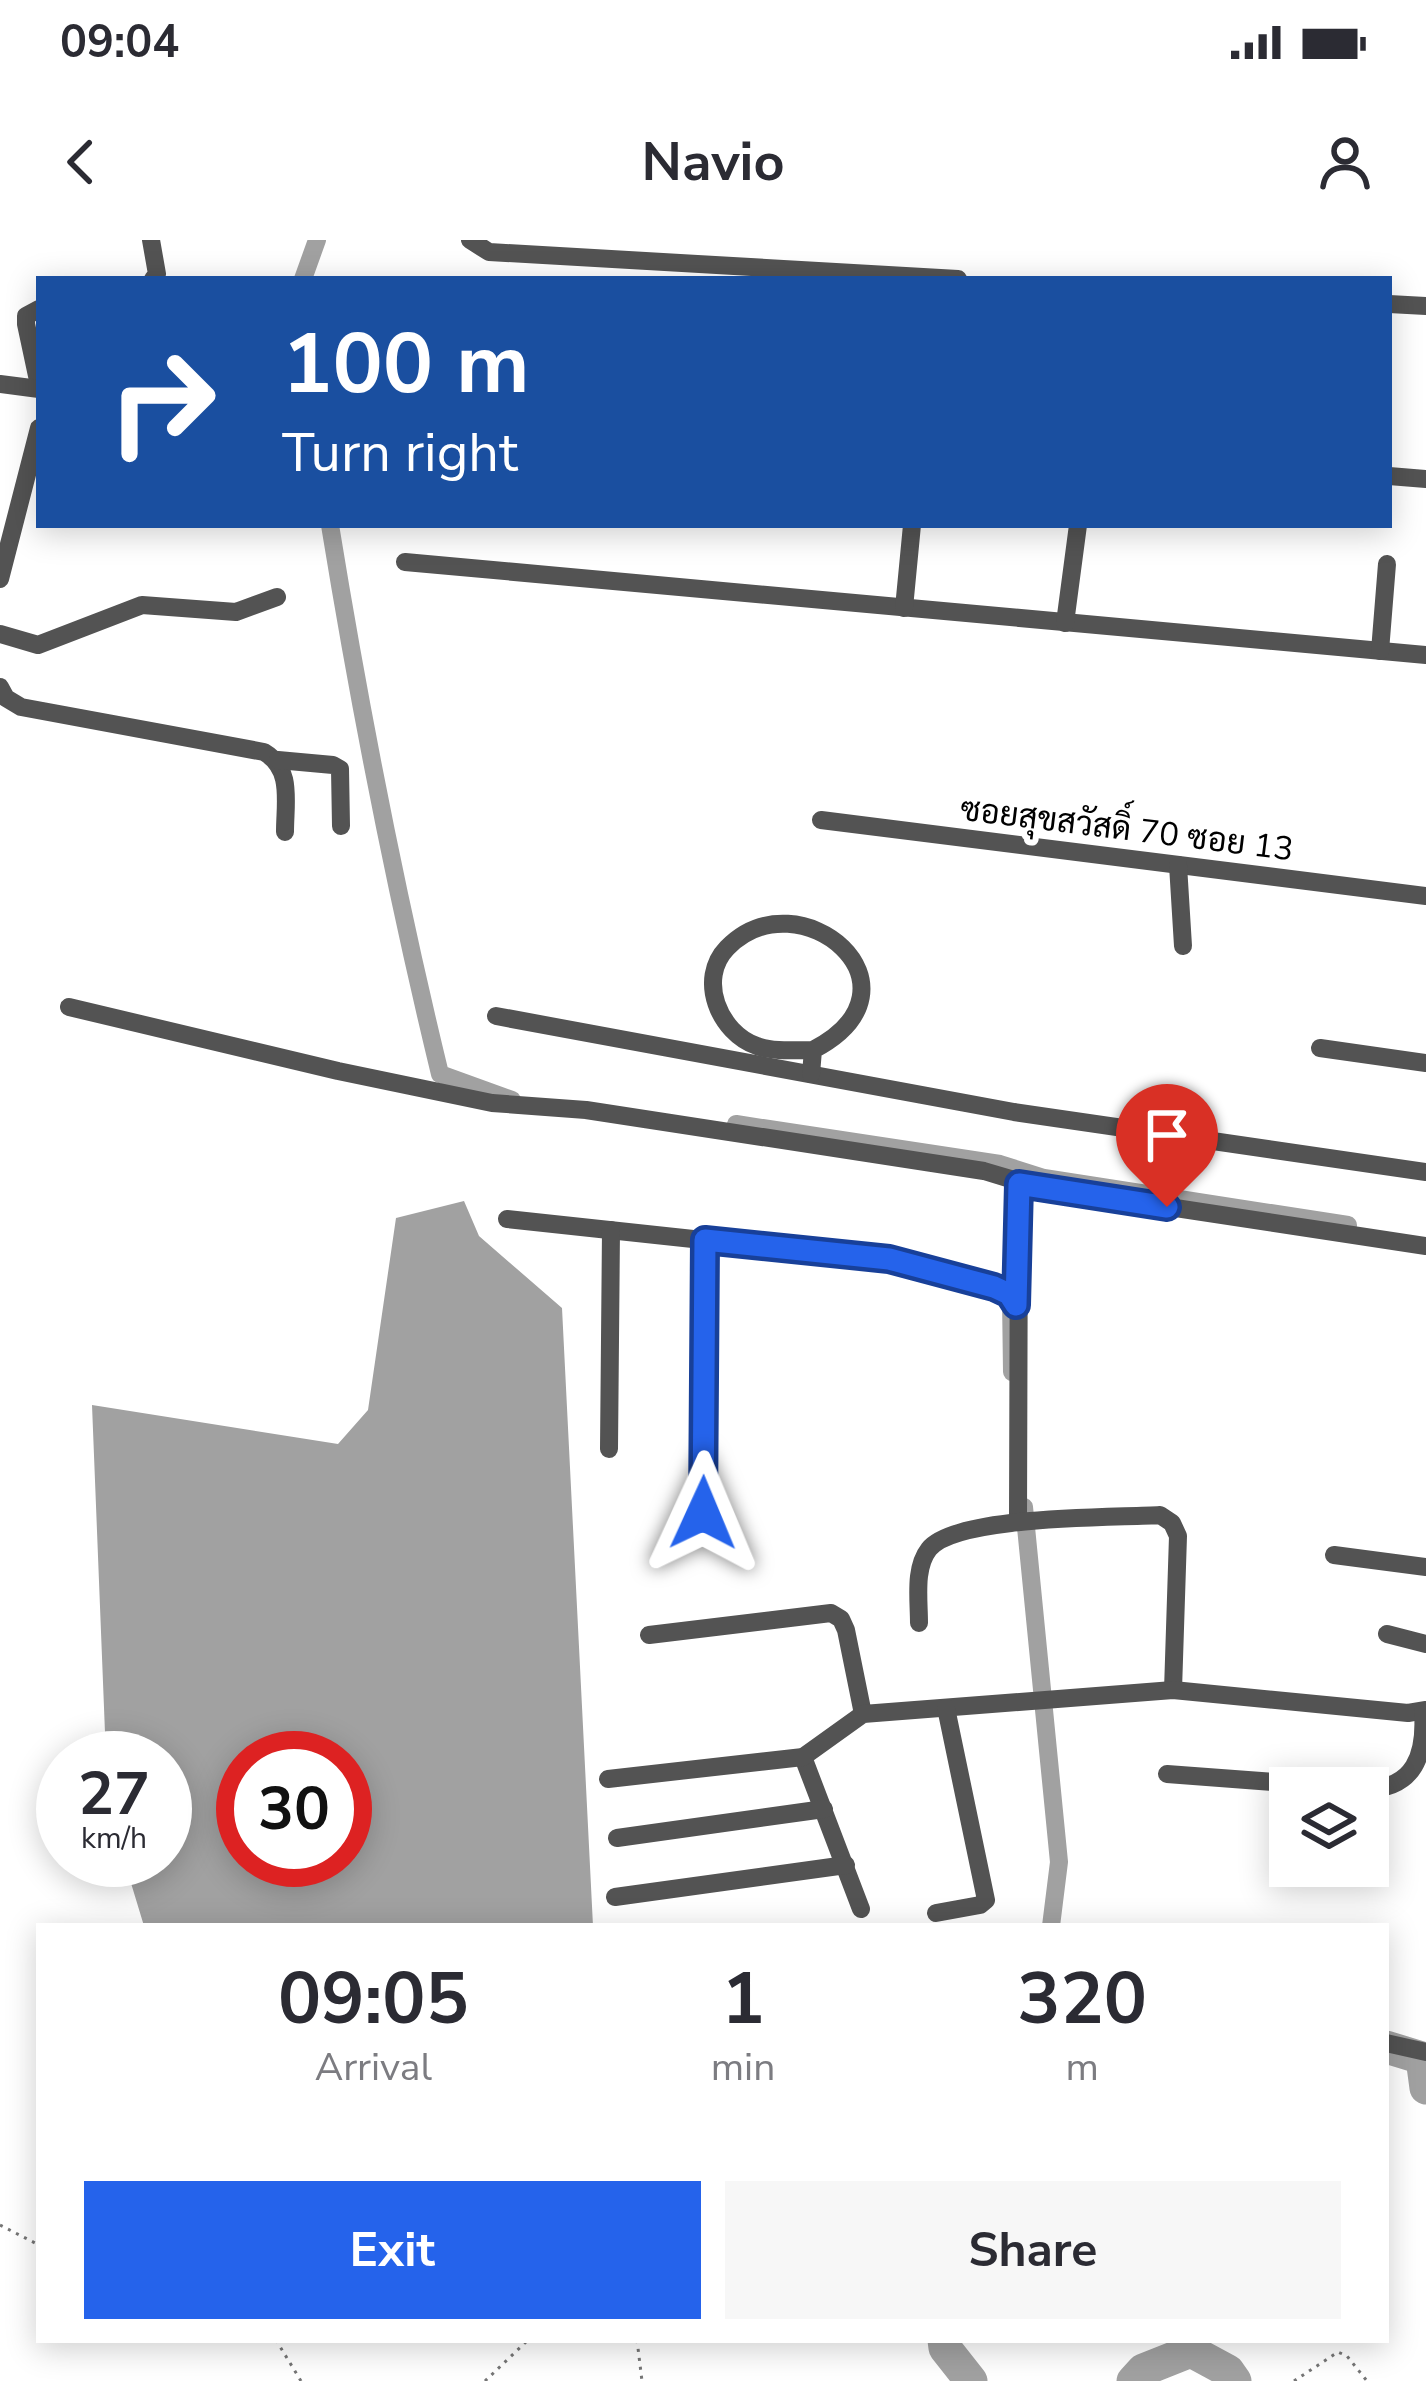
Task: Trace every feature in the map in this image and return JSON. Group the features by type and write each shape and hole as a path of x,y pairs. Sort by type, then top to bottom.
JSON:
{"street":[{"path":"151,240 155,276"},
{"path":"470,240 489,252 906,276"},
{"path":"1392,304 1426,306"},
{"path":"36,311 26,316 36,371"},
{"path":"0,384 36,387"},
{"path":"0,579 36,440"},
{"path":"1392,476 1426,479"},
{"path":"904,608 911,528"},
{"path":"1065,622 1078,528"},
{"path":"405,562 1426,656"},
{"path":"1380,651 1387,564"},
{"path":"0,634 38,645 142,605 236,612 277,597"},
{"path":"0,687 6,698 21,706 340,769 341,826"},
{"path":"278,760 285,773 286,832"},
{"name":"ซอยสุขสวัสดิ์ 70 ซอย 13","path":"821,820 1426,896"},
{"path":"1178,865 1183,946"},
{"path":"787,924 821,931 842,944 856,968 864,990 859,1012 844,1030 813,1050 759,1047 739,1037 717,1008 711,982 723,952 752,928 787,924"},
{"path":"69,1007 468,1099 586,1110 937,1163 984,1171 1019,1184 1426,1246"},
{"path":"496,1016 1014,1112 1426,1172"},
{"path":"1320,1048 1426,1063"},
{"path":"812,1074 813,1050"},
{"path":"1018,1522 1019,1184"},
{"path":"507,1219 889,1259 994,1287 1009,1294 1016,1305"},
{"path":"609,1449 611,1230"},
{"path":"703,1513 705,1240"},
{"path":"919,1623 918,1580 926,1552 943,1537 1018,1522 1160,1515 1172,1523 1178,1536 1173,1690"},
{"path":"1334,1555 1426,1567"},
{"path":"649,1635 831,1613 846,1630 863,1714"},
{"path":"1387,1634 1426,1644"},
{"path":"608,1779 803,1757 863,1714 1173,1690 1424,1711 1420,1760 1410,1778 1389,1786"},
{"path":"936,1913 986,1900 946,1708"},
{"path":"803,1757 862,1909"},
{"path":"1167,1774 1269,1782"},
{"path":"617,1838 824,1809"},
{"path":"615,1897 846,1865"},
{"path":"1389,2044 1426,2052"}],"path":[{"path":"0,2225 36,2243"},
{"path":"278,2343 301,2381"},
{"path":"485,2381 525,2343"},
{"path":"638,2343 642,2381"},
{"path":"1294,2381 1338,2352 1367,2381"}],"shaded area":[{"path":"464,1201 479,1236 562,1308 593,1923 143,1923 132,1887 192,1887 192,1731 105,1731 92,1405 338,1444 368,1410 396,1218"}],"waterway":[{"path":"304,276 317,240"},
{"path":"331,528 380,801 440,1074 512,1100"},
{"path":"736,1124 1348,1225"},
{"path":"1011,1298 1012,1372"},
{"path":"1024,1507 1059,1862 1051,1923"},
{"path":"1389,2048 1422,2058 1426,2088"},
{"path":"944,2343 971,2381"},
{"path":"1133,2381 1143,2370 1191,2351 1228,2371 1235,2381"}],"route":[{"path":"703,1513 705,1240 889,1259 994,1287 1009,1294 1016,1305 1019,1184 1167,1207"}]}
